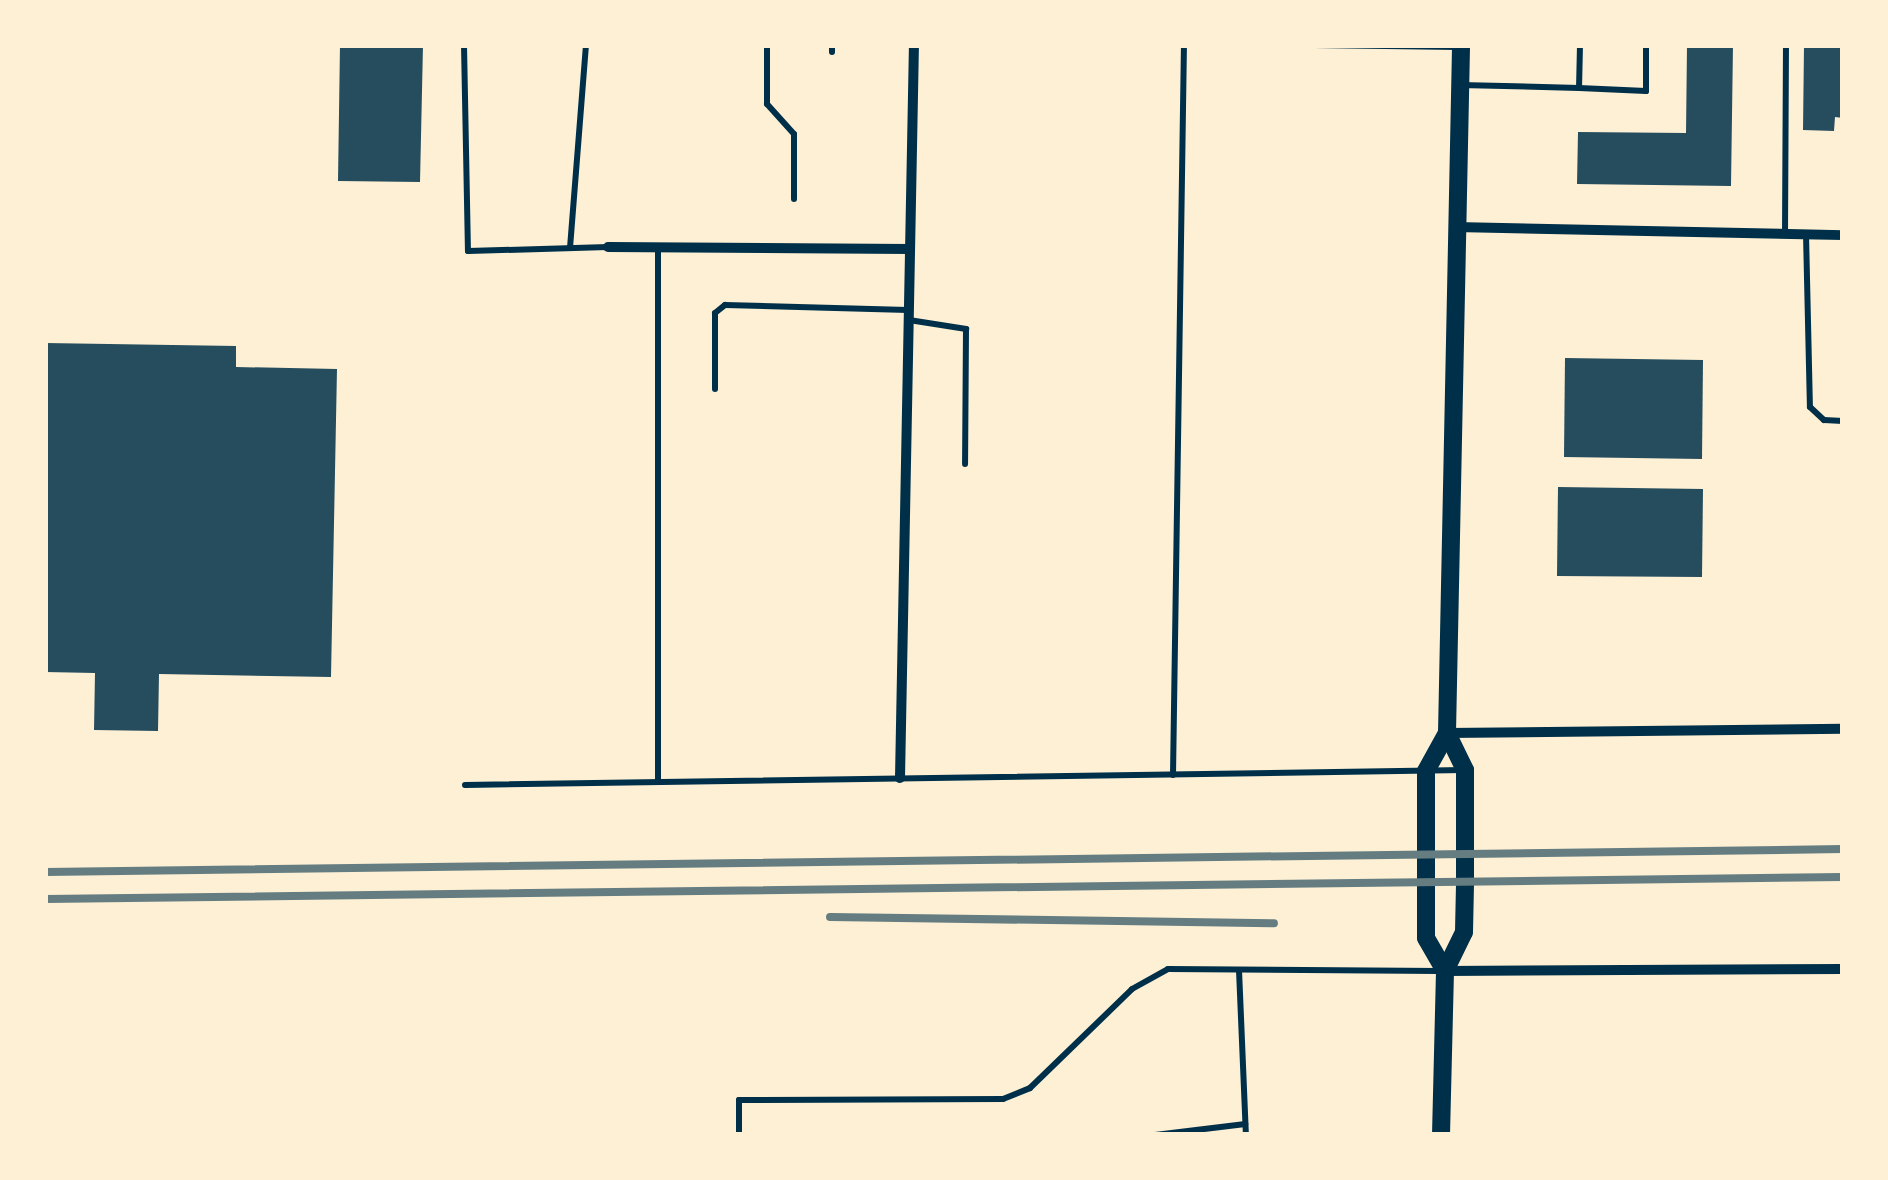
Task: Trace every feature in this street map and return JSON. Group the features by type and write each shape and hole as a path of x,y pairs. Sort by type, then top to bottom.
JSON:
{"street":[{"path":"900,778 914,45"},
{"path":"1441,1135 1446,971 1464,932 1465,770 1448,733 1461,46"},
{"path":"1455,227 1843,235"},
{"path":"608,247 910,249"},
{"path":"1448,733 1843,729"},
{"path":"1446,971 1426,938 1426,770 1448,733"},
{"path":"1446,971 1843,969"}],"lane":[{"path":"464,45 468,251 608,247"},
{"path":"570,248 586,45"},
{"path":"767,45 767,104 794,134 794,199"},
{"path":"1174,774 1184,45"},
{"path":"1314,45 1461,46"},
{"path":"1579,88 1580,45"},
{"path":"1460,85 1646,90 1646,45"},
{"path":"1785,233 1786,45"},
{"path":"1806,234 1810,406 1824,420 1843,420"},
{"path":"658,248 658,782"},
{"path":"715,388 715,313 725,305 909,315 966,328 965,464"},
{"path":"465,785 1465,770"},
{"path":"739,1135 739,1100 1003,1100 1030,1088 1132,989 1168,969 1446,971"},
{"path":"1239,970 1246,1135"},
{"path":"1155,1135 1245,1124"}],"building":[{"path":"340,45 423,45 420,182 338,181"},
{"path":"1687,45 1733,45 1731,186 1577,184 1578,132 1686,133"},
{"path":"1804,45 1843,45 1843,118 1835,117 1834,131 1803,130"},
{"path":"45,343 236,346 236,367 337,369 331,677 159,674 158,731 94,730 95,673 45,672"},
{"path":"1565,358 1703,360 1702,459 1564,457"},
{"path":"1558,487 1703,489 1702,577 1557,576"}],"railway":[{"path":"45,872 1843,849"},
{"path":"45,899 1843,877"},
{"path":"830,917 1274,923"}]}
